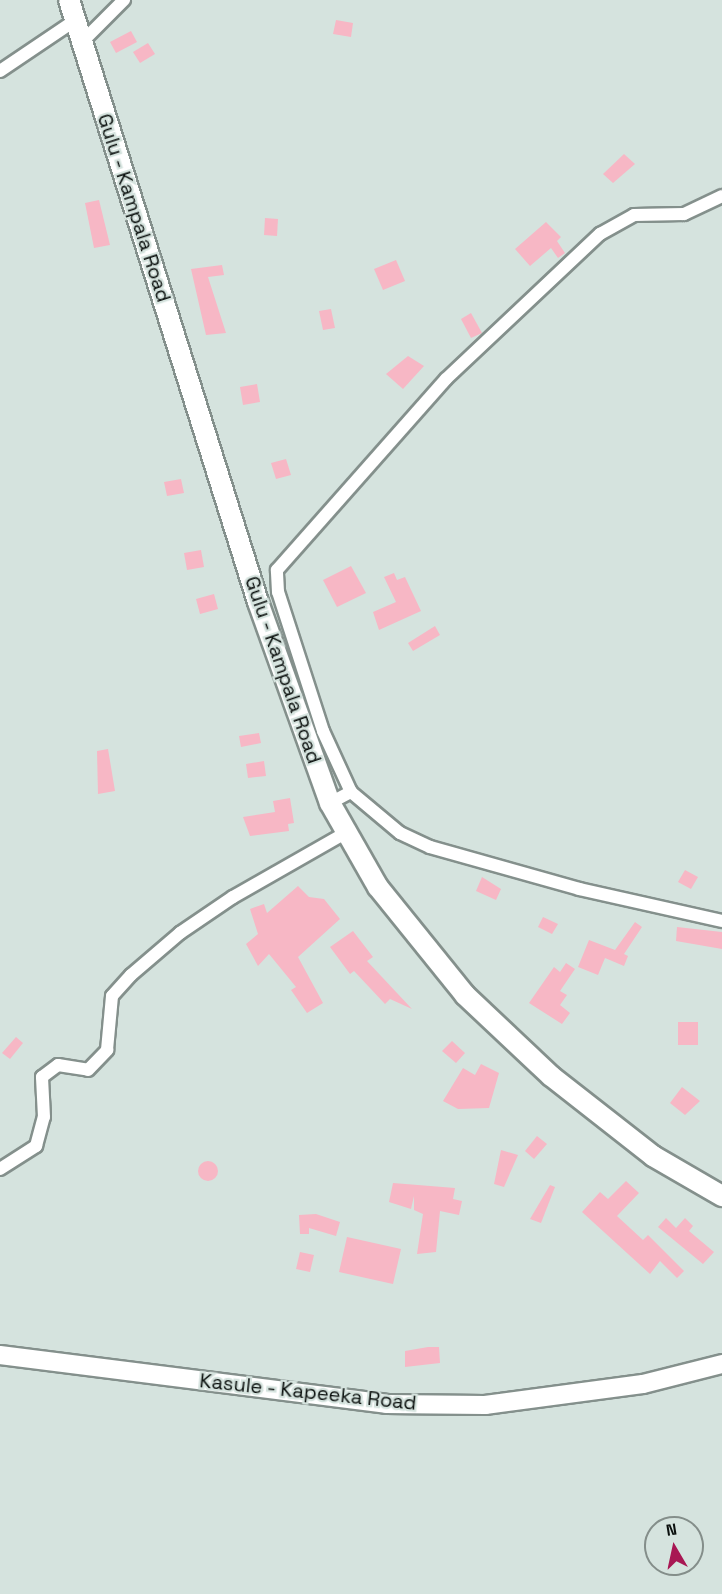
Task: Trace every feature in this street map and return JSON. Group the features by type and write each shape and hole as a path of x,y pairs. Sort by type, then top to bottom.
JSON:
{"main road":[{"name":"Gulu - Kampala Road","path":"69,0 258,602 330,803 378,887 465,995 550,1076 652,1156 722,1196"}],"street":[{"path":"81,43 124,0"},
{"path":"0,71 74,21"},
{"path":"722,196 684,214 634,214 600,234 446,379 280,564 276,580 323,731 351,792 399,833 430,847 579,889 722,921"},
{"path":"330,803 351,792"},
{"path":"0,1169 36,1146 44,1117 42,1077 58,1065 88,1070 107,1050 112,996 131,975 180,933 233,897 347,832"},
{"name":"Kasule - Kapeeka Road","path":"0,1355 386,1404 485,1405 643,1384 722,1364"}],"building":[{"path":"336,20 353,23 351,37 333,34"},
{"path":"131,31 137,42 116,53 110,42"},
{"path":"148,43 155,54 140,63 133,52"},
{"path":"624,154 635,164 613,183 603,174"},
{"path":"99,200 110,245 94,248 85,203"},
{"path":"265,218 278,219 277,236 264,235"},
{"path":"546,222 561,237 557,241 565,253 558,258 551,248 530,266 515,249"},
{"path":"396,260 405,281 383,290 374,269"},
{"path":"222,265 224,275 208,277 226,333 206,335 191,269"},
{"path":"331,309 335,328 323,330 319,311"},
{"path":"471,313 482,333 471,338 461,319"},
{"path":"408,356 424,366 403,389 386,374"},
{"path":"257,384 260,402 243,405 240,387"},
{"path":"286,459 291,475 276,479 271,463"},
{"path":"181,479 184,493 167,496 164,482"},
{"path":"201,550 204,567 187,570 184,553"},
{"path":"351,566 366,593 337,607 323,580"},
{"path":"394,573 397,580 405,577 421,611 379,630 373,612 396,602 384,577"},
{"path":"214,594 218,609 200,614 196,599"},
{"path":"435,626 440,635 413,651 408,643"},
{"path":"259,733 261,743 241,747 239,736"},
{"path":"108,749 115,791 98,794 97,751"},
{"path":"264,761 266,776 248,778 246,764"},
{"path":"290,798 294,823 288,824 289,831 250,836 243,817 275,812 273,801"},
{"path":"685,870 698,877 691,889 678,882"},
{"path":"482,877 501,889 496,900 476,891"},
{"path":"298,886 309,897 324,899 340,919 298,957 323,1003 307,1013 291,990 296,987 269,954 258,966 246,944 258,934 250,909 264,904 267,913"},
{"path":"543,917 558,924 552,934 538,927"},
{"path":"635,922 642,927 624,954 628,956 624,966 605,958 598,975 578,967 589,940 615,950"},
{"path":"677,927 722,932 722,949 676,941"},
{"path":"353,931 373,957 367,961 412,1009 390,999 385,1004 354,971 350,974 330,947"},
{"path":"566,963 575,969 560,991 567,995 560,1005 570,1013 562,1024 529,1003 554,967 560,972"},
{"path":"678,1022 698,1022 698,1045 678,1045"},
{"path":"16,1037 23,1043 10,1059 2,1053"},
{"path":"452,1041 465,1053 456,1063 442,1051"},
{"path":"481,1064 499,1073 489,1108 458,1109 443,1101 463,1068 475,1075"},
{"path":"682,1087 700,1101 685,1115 670,1103"},
{"path":"537,1136 547,1144 534,1159 525,1151"},
{"path":"501,1150 518,1155 504,1187 494,1184"},
{"path":"204,1161 212,1161 218,1167 218,1175 212,1181 204,1181 198,1175 198,1167"},
{"path":"626,1181 639,1193 617,1216 643,1240 648,1235 684,1271 677,1278 660,1261 650,1274 582,1212 600,1192 608,1199"},
{"path":"393,1183 455,1188 453,1199 462,1201 459,1215 440,1211 436,1252 417,1254 423,1214 414,1210 414,1196 411,1209 389,1202"},
{"path":"550,1185 555,1187 541,1223 530,1219"},
{"path":"316,1214 340,1222 336,1236 309,1228 309,1234 300,1234 299,1215"},
{"path":"666,1218 676,1228 685,1218 693,1226 689,1231 714,1252 703,1264 658,1227"},
{"path":"347,1237 401,1249 393,1284 339,1272"},
{"path":"300,1252 314,1255 310,1272 296,1269"},
{"path":"439,1347 440,1363 405,1367 405,1351"}]}
